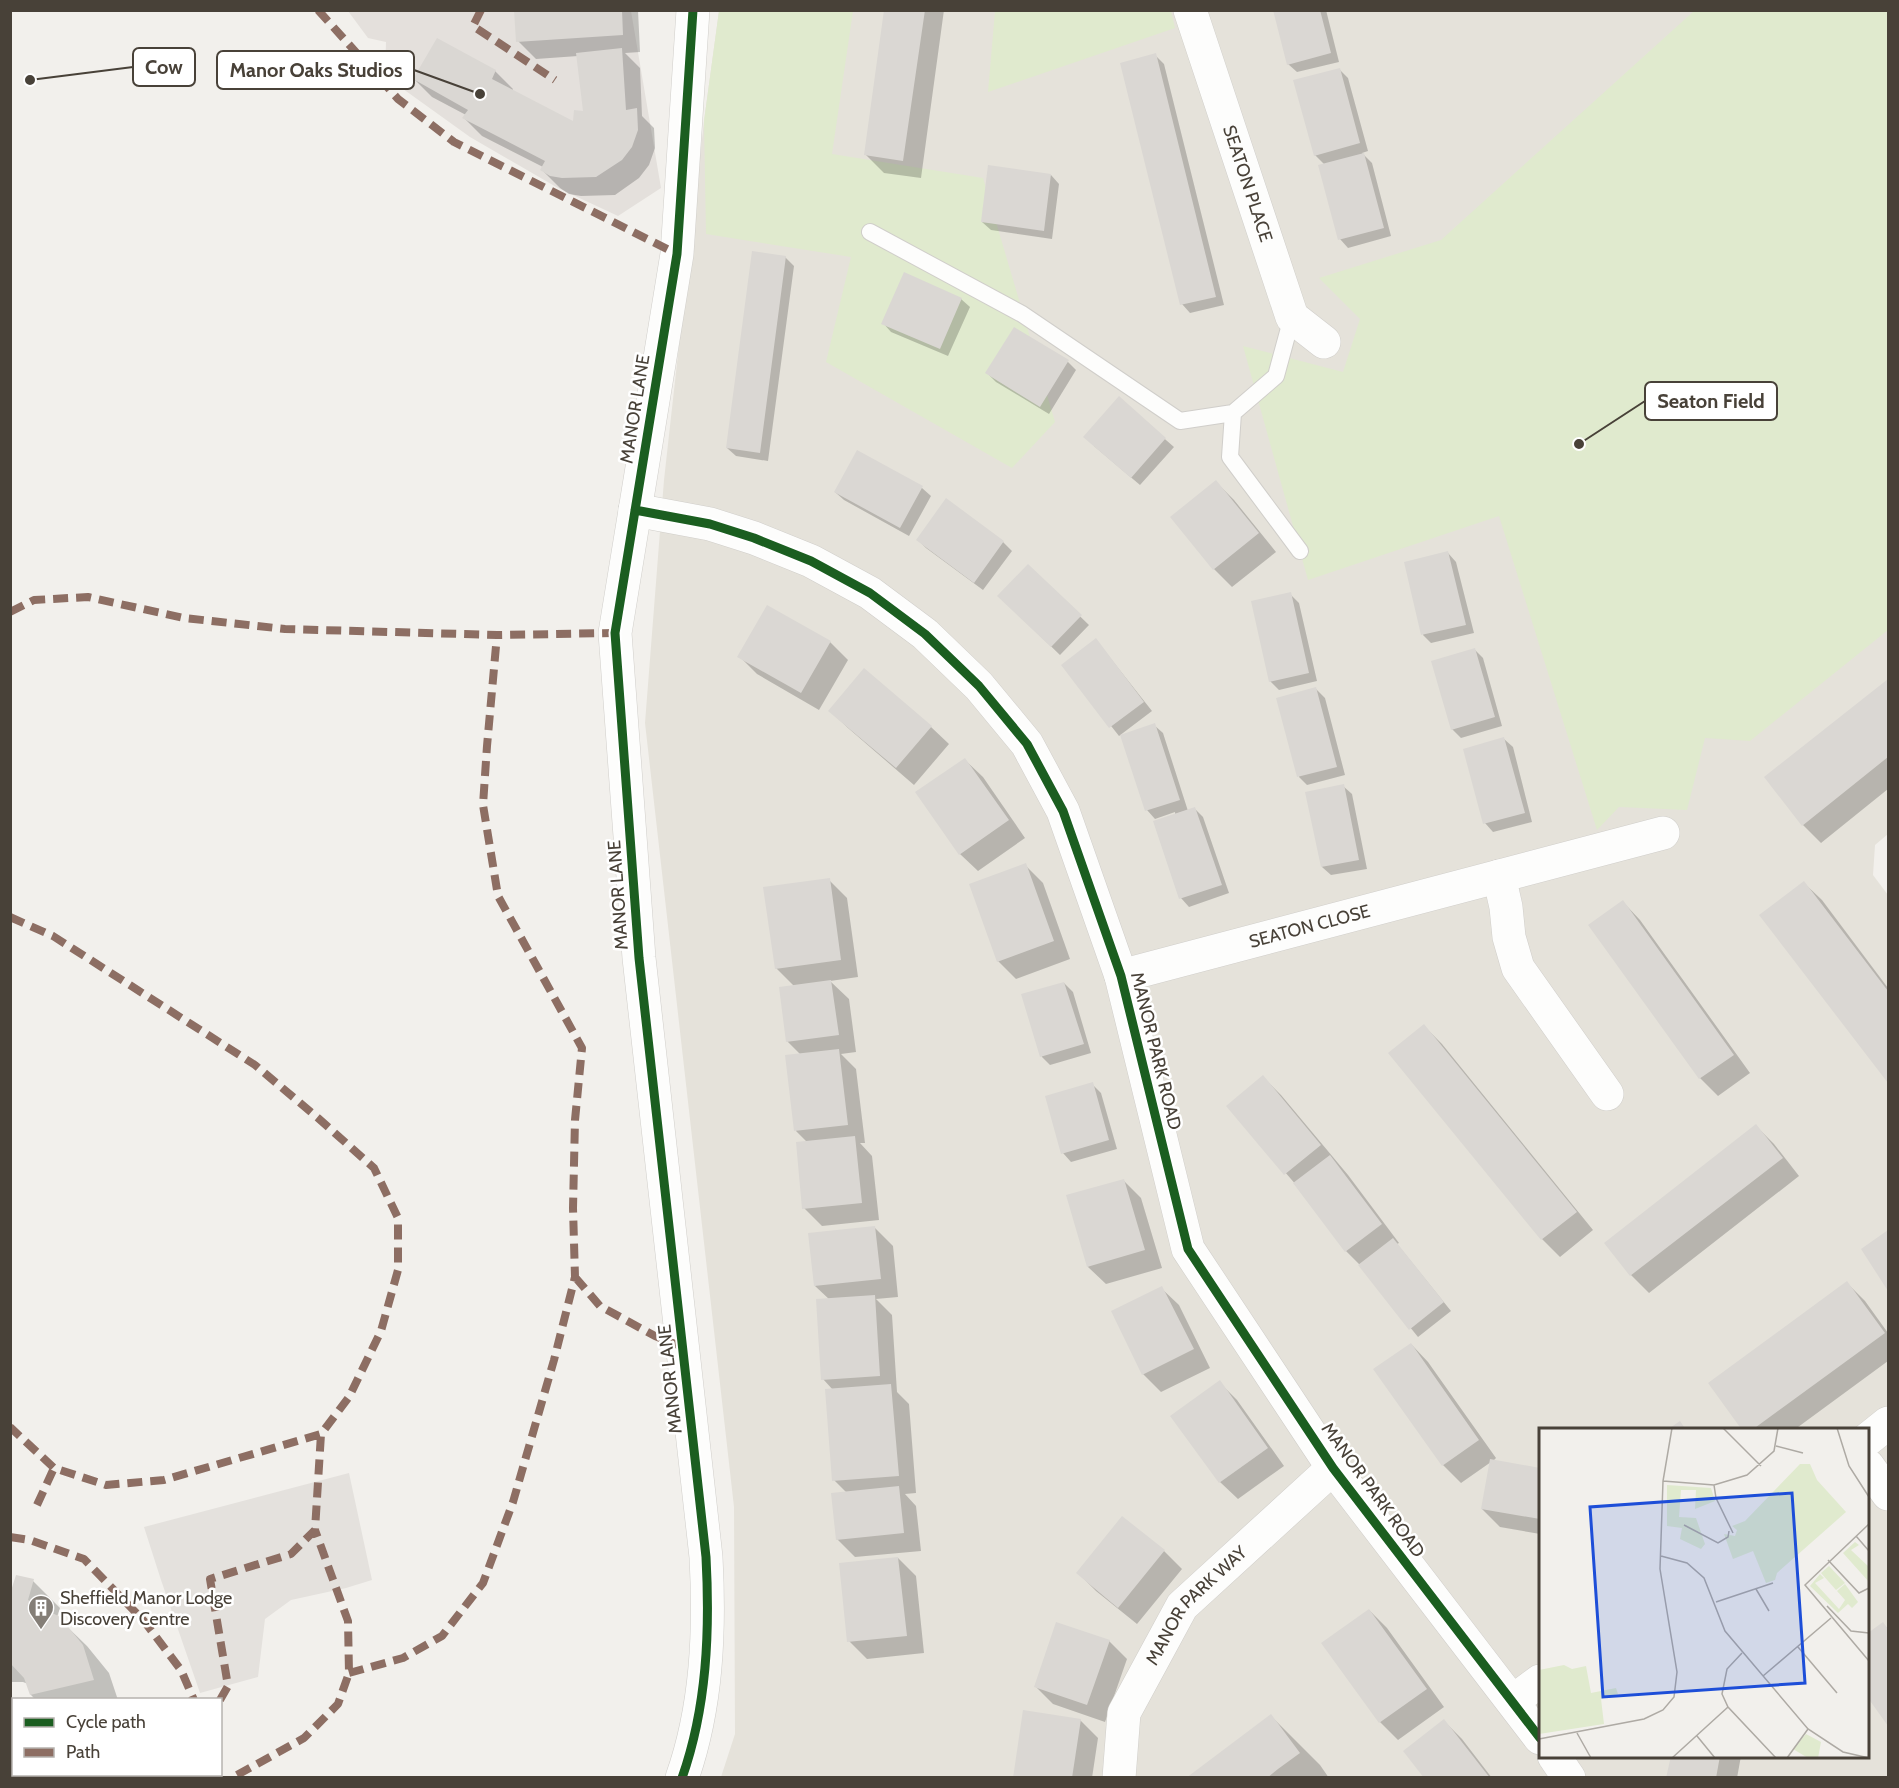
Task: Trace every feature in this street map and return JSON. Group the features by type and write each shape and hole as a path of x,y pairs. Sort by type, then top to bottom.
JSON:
{"street":[{"name":"MANOR LANE","path":"682,1778 689,1758 704,1684 708,1604 698,1484 639,958 615,633 619,595 677,254 693,10"},
{"name":"SEATON PLACE","path":"1190,10 1292,316"},
{"path":"1292,316 1324,342"},
{"name":"MANOR PARK ROAD","path":"635,510 710,524 754,538 811,561 870,593 925,634 979,686 1027,744 1064,811 1120,976 1188,1249 1333,1468 1514,1701 1539,1737"},
{"name":"SEATON CLOSE","path":"1120,976 1663,833"},
{"path":"1499,876 1506,907 1509,937 1518,968 1607,1094"},
{"path":"1869,1438 1888,1423"},
{"path":"1869,1467 1888,1494"},
{"name":"MANOR PARK WAY","path":"1119,1778 1124,1713 1182,1606 1333,1468"},
{"path":"1514,1701 1539,1682"},
{"path":"1555,1758 1569,1778"}],"lane":[{"path":"870,232 1022,314 1180,421 1233,413 1276,376 1292,316"},
{"path":"1233,413 1230,457 1300,551"}],"shaded area":[{"path":"348,11 631,11 661,188 618,216 558,188 470,137 385,76 386,42 368,38"},
{"path":"719,11 1888,11 1888,834 1875,845 1873,875 1888,895 1888,1777 721,1777 735,1734 734,1507 645,723 664,480 704,121"},
{"path":"349,1473 372,1580 291,1600 265,1619 258,1677 200,1693 144,1527"}],"green space":[{"path":"719,11 853,11 832,154 983,178 1055,422 1012,468 826,362 851,257 706,234 704,121"},
{"path":"995,11 1171,11 1175,28 988,92"},
{"path":"1694,11 1888,11 1888,630 1750,741 1705,738 1687,810 1619,807 1597,830 1499,516 1308,580 1243,346 1343,372 1360,319 1319,278 1441,240"},
{"path":"10,1730 12,1730 12,1776 145,1776 145,1777 11,1777"}],"building":[{"path":"514,10 622,10 623,35 516,42"},
{"path":"884,10 925,10 903,161 864,155"},
{"path":"1273,10 1320,10 1331,53 1287,65"},
{"path":"437,38 496,70 492,79 573,121 574,110 583,111 576,53 622,48 626,110 637,108 638,130 632,147 622,160 596,177 550,176 540,170 545,161 462,118 468,110 413,79"},
{"path":"1156,53 1216,297 1180,305 1120,63"},
{"path":"1340,68 1360,143 1314,156 1293,80"},
{"path":"1364,153 1384,228 1338,240 1318,165"},
{"path":"988,165 1051,174 1044,231 981,222"},
{"path":"752,251 786,256 760,453 726,448"},
{"path":"904,272 962,298 940,349 881,324"},
{"path":"1014,327 1069,360 1040,407 985,373"},
{"path":"1119,396 1166,438 1131,478 1083,437"},
{"path":"857,450 923,486 900,528 834,492"},
{"path":"1216,480 1259,533 1213,570 1170,517"},
{"path":"946,498 1004,541 974,583 916,540"},
{"path":"1448,551 1466,625 1421,635 1404,562"},
{"path":"1028,564 1082,615 1051,647 997,596"},
{"path":"1291,592 1309,673 1269,682 1251,601"},
{"path":"767,605 831,641 801,693 737,657"},
{"path":"1096,638 1144,702 1109,728 1061,665"},
{"path":"1475,648 1495,717 1451,730 1431,661"},
{"path":"864,668 932,726 896,768 828,711"},
{"path":"1888,679 1888,757 1802,826 1764,777"},
{"path":"1316,687 1337,767 1297,777 1276,698"},
{"path":"1155,723 1180,800 1145,811 1120,735"},
{"path":"1504,737 1525,813 1483,824 1463,749"},
{"path":"965,758 1009,820 959,855 915,792"},
{"path":"1344,784 1359,860 1321,867 1305,792"},
{"path":"1195,807 1222,885 1179,899 1153,821"},
{"path":"1026,863 1054,941 997,962 969,884"},
{"path":"830,878 841,960 775,969 763,887"},
{"path":"1804,881 1888,991 1888,1083 1759,915"},
{"path":"1623,900 1734,1055 1699,1079 1588,925"},
{"path":"831,980 839,1035 786,1042 779,987"},
{"path":"1064,982 1084,1044 1040,1057 1021,994"},
{"path":"1424,1024 1577,1212 1541,1240 1388,1053"},
{"path":"839,1049 848,1125 794,1131 785,1055"},
{"path":"1263,1075 1321,1145 1284,1175 1226,1106"},
{"path":"1093,1082 1109,1140 1061,1154 1045,1096"},
{"path":"1756,1124 1783,1158 1630,1276 1604,1243"},
{"path":"855,1136 862,1203 802,1209 796,1142"},
{"path":"1330,1155 1382,1224 1345,1252 1293,1183"},
{"path":"1124,1179 1145,1250 1087,1267 1066,1195"},
{"path":"875,1226 881,1279 814,1286 808,1233"},
{"path":"1888,1230 1888,1291 1861,1249"},
{"path":"1393,1238 1444,1302 1409,1330 1358,1265"},
{"path":"1847,1281 1885,1333 1755,1428 1741,1428 1708,1383"},
{"path":"1162,1286 1194,1349 1142,1375 1111,1311"},
{"path":"875,1295 880,1376 821,1380 816,1299"},
{"path":"1411,1343 1479,1440 1442,1466 1373,1369"},
{"path":"1220,1380 1268,1448 1219,1483 1170,1416"},
{"path":"891,1384 899,1476 832,1481 825,1389"},
{"path":"1680,1421 1685,1428 1670,1428"},
{"path":"1490,1459 1539,1468 1539,1519 1481,1509"},
{"path":"899,1486 904,1533 836,1540 831,1493"},
{"path":"1122,1516 1165,1550 1118,1608 1076,1573"},
{"path":"898,1557 907,1636 847,1642 839,1563"},
{"name":"Sheffield Manor Lodge Discovery Centre","path":"16,1575 34,1579 28,1600 60,1617 83,1645 94,1680 30,1695 24,1678 10,1663 10,1594"},
{"path":"1369,1609 1427,1689 1379,1723 1321,1643"},
{"path":"1056,1622 1110,1640 1087,1705 1034,1687"},
{"path":"1883,1622 1888,1629 1888,1726 1869,1699 1869,1632"},
{"path":"1023,1710 1081,1719 1072,1778 1013,1778"},
{"path":"1271,1714 1300,1753 1267,1778 1186,1778"},
{"path":"1444,1719 1490,1778 1424,1778 1403,1751"},
{"path":"1671,1758 1720,1758 1716,1778 1666,1778"},
{"path":"38,1776 94,1776 84,1778 39,1778"}],"marked path":[{"path":"318,10 398,99 454,142 677,254"},
{"path":"481,10 473,26 555,80"},
{"path":"10,612 34,600 88,597 184,618 285,629 497,635 615,633"},
{"path":"349,1673 403,1658 442,1636 483,1583 513,1502 554,1360 575,1277 573,1208 575,1120 582,1048 498,896 483,805 497,635"},
{"path":"10,917 53,936 255,1065 374,1168 398,1218 398,1270 381,1331 349,1397 321,1434 164,1480 106,1485 54,1468 10,1427"},
{"path":"575,1277 600,1306 655,1336 683,1347"},
{"path":"221,1698 228,1686 210,1579 291,1554 315,1530 321,1434"},
{"path":"37,1505 54,1468"},
{"path":"237,1775 304,1738 338,1704 349,1673 348,1621 315,1530"},
{"path":"10,1537 30,1540 84,1559 144,1621 181,1670 193,1698"}],"cycle path":[{"path":"682,1778 697,1724 705,1669 706,1557 639,958 615,633 677,254 693,10"},
{"path":"635,510 710,524 754,538 811,561 870,593 925,634 979,686 1027,744 1063,811 1121,976 1188,1249 1333,1468 1539,1737"}],"place":[{"name":"Cow","path":"30,80"},
{"name":"Manor Oaks Studios","path":"480,94"},
{"name":"Seaton Field","path":"1579,444"},
{"name":"Sheffield Manor Lodge Discovery Centre","path":"41,1631"}]}
